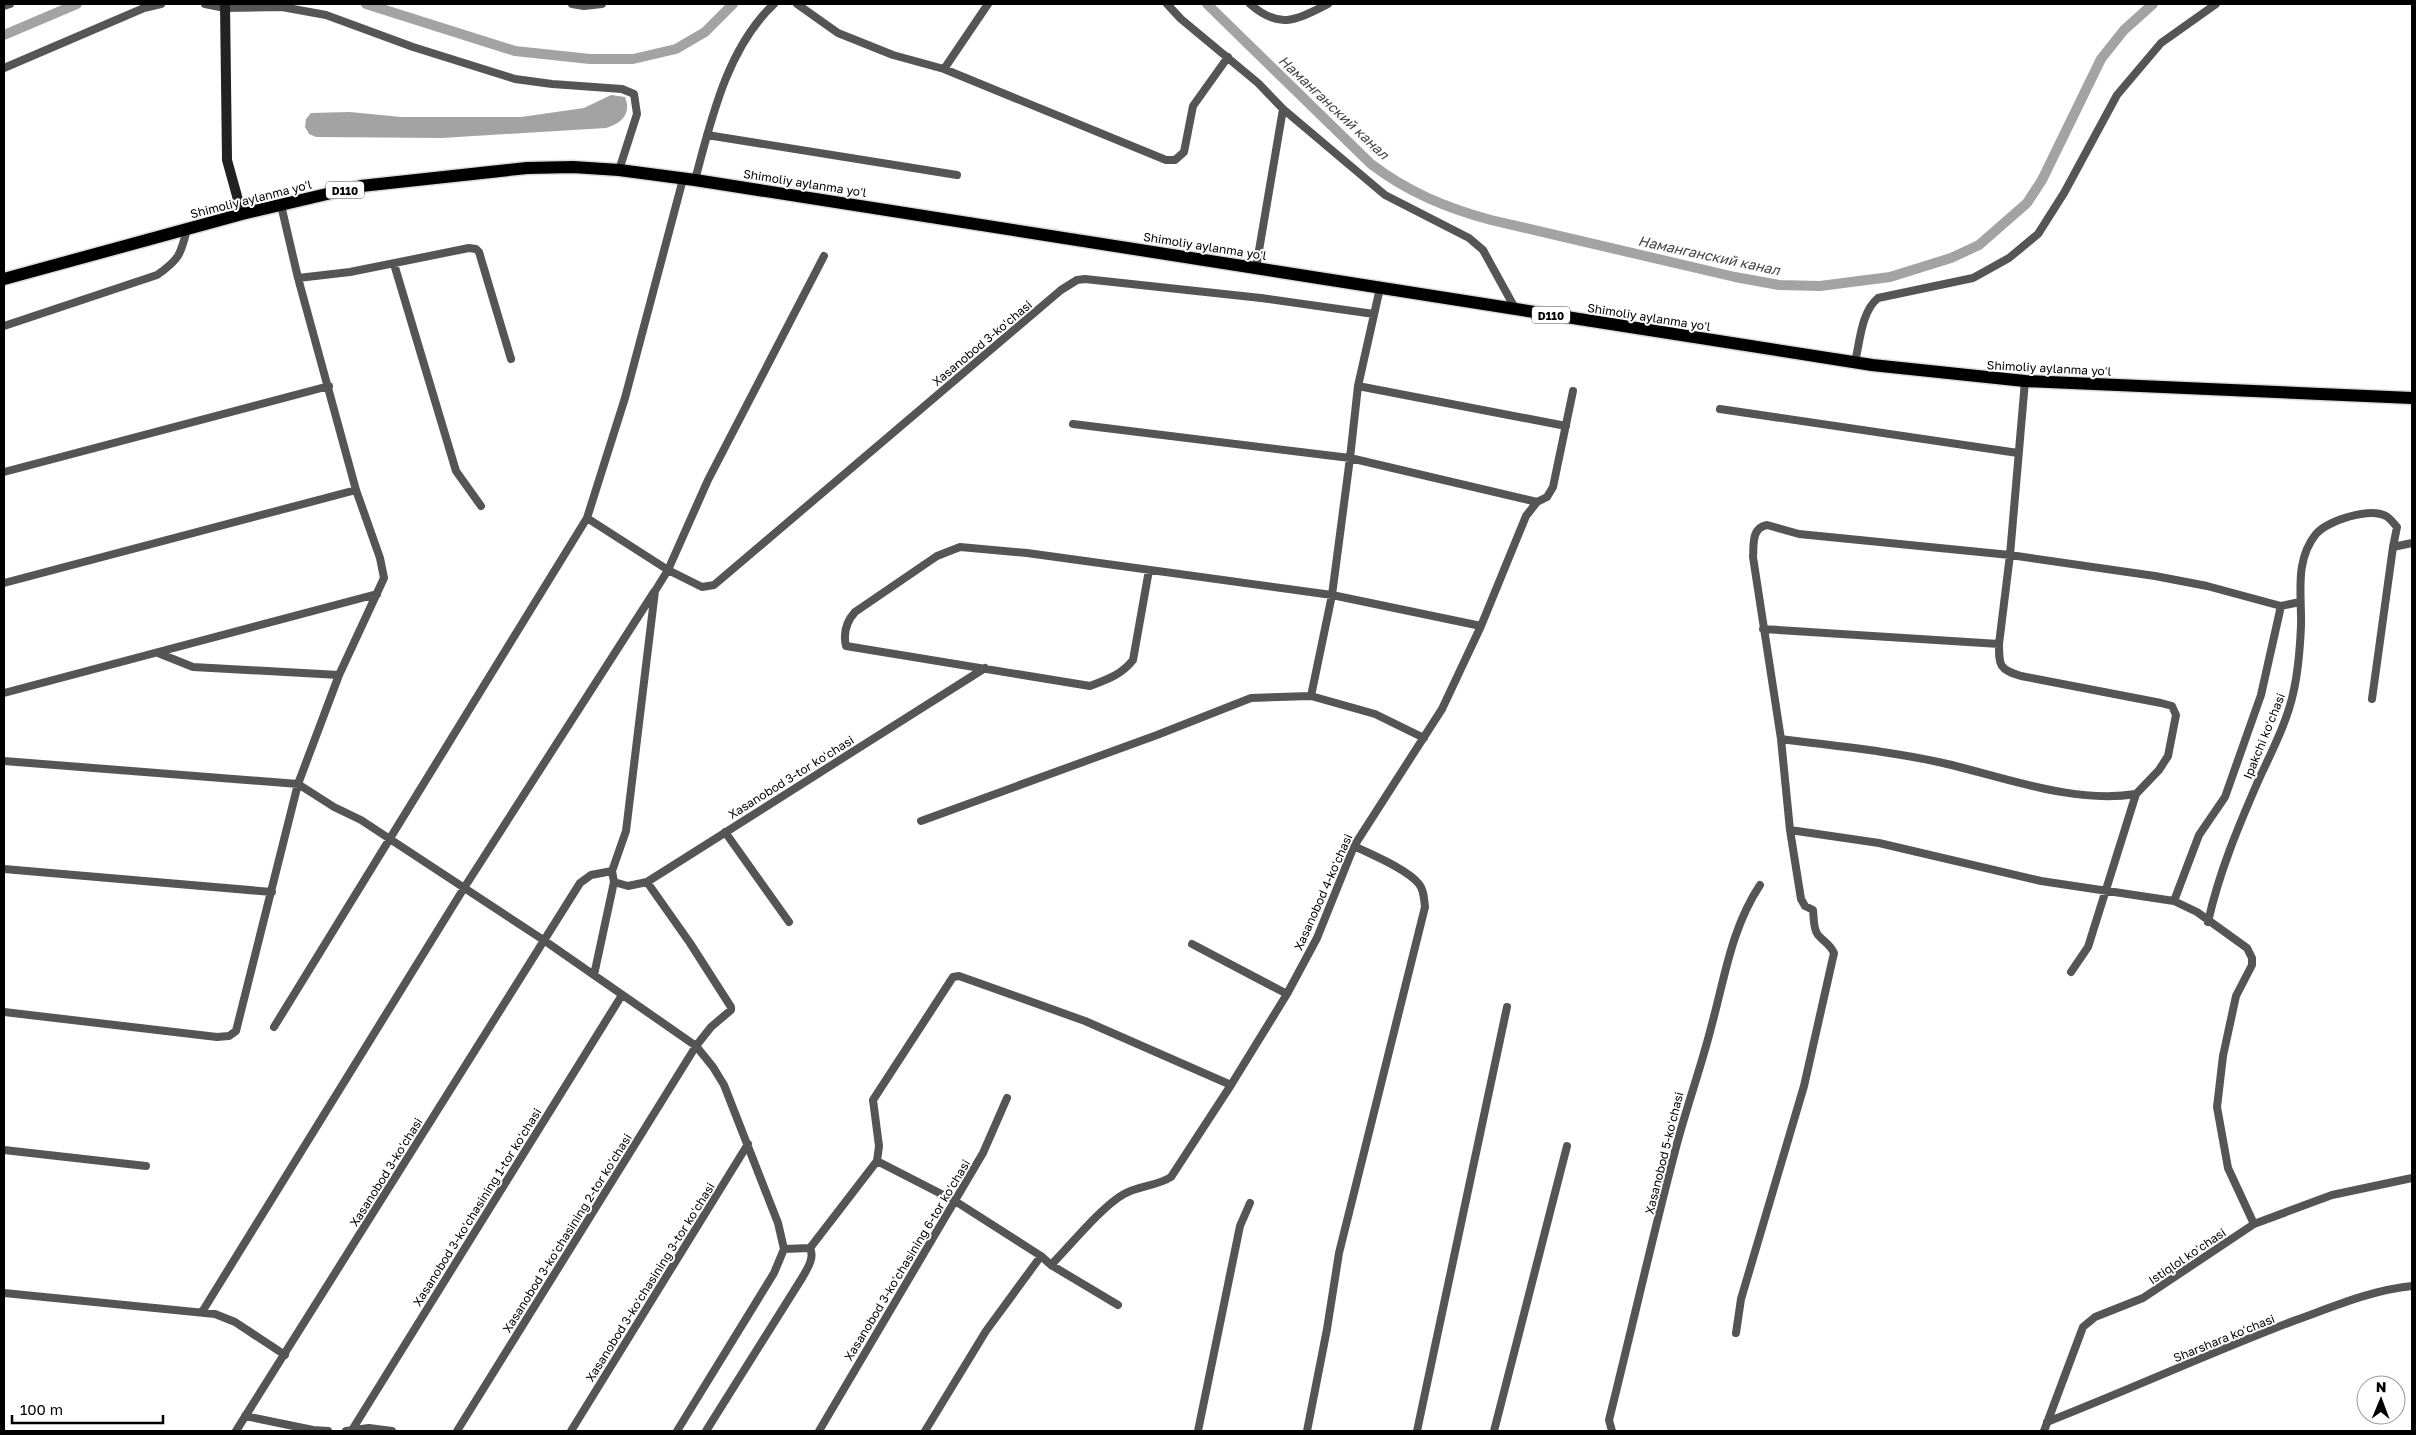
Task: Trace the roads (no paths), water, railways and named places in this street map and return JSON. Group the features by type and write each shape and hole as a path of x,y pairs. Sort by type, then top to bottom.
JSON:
{"main road":[{"path":"225,6 227,160 242,214"},
{"name":"Shimoliy aylanma yoʻl","path":"4,279 242,214 361,186 442,176 536,168 573,167 619,170 689,179 1855,362 2024,381 2412,398"}],"street":[{"path":"4,6 10,4"},
{"path":"4,68 144,8 161,4"},
{"path":"205,4 282,7 326,15 413,47 515,79 552,84 622,89 634,94 637,114 619,170"},
{"path":"572,4 584,6 602,4"},
{"path":"274,1027 587,518 625,398 689,179 707,135 719,94 750,32 760,17 774,4"},
{"path":"797,4 838,33 893,55 944,69 1158,158 1175,160 1184,152 1193,106 1228,57"},
{"path":"944,69 988,4"},
{"path":"1167,4 1258,83 1283,109 1385,195 1470,238 1483,250 1516,310"},
{"path":"1250,4 1262,15 1278,21 1293,20 1328,4"},
{"path":"1855,362 1871,304 1878,298 1973,278 2010,258 2038,234 2064,193 2118,95 2161,43 2216,4"},
{"path":"1256,268 1283,109"},
{"path":"707,135 956,175"},
{"path":"4,1012 217,1036 229,1036 236,1031 298,784 339,675 384,578 356,490 298,278 281,205"},
{"path":"4,326 157,275 174,264 181,254 187,229"},
{"path":"298,278 350,272 469,248 476,249 479,252 511,359"},
{"path":"202,1312 464,888 668,570 708,480 824,256"},
{"path":"394,264 456,471 480,506"},
{"name":"Xasanobod 3-koʻchasi","path":"587,518 668,570 702,587 714,585 1061,290 1077,280 1085,279 1261,298 1374,314"},
{"path":"1311,696 1332,595 1358,386 1380,288"},
{"path":"2024,381 2010,556 1999,644 1999,662 2005,671 2021,676 2172,706 2176,715 2168,756 2159,770 2136,794 2088,947 2071,972"},
{"path":"4,472 329,386"},
{"path":"1358,386 1566,426"},
{"name":"Xasanobod 4-koʻchasi","path":"1051,1265 1108,1207 1124,1194 1153,1183 1163,1182 1171,1177 1231,1085 1286,994 1317,938 1354,846 1442,709 1481,626 1526,516 1537,502 1547,497 1553,487 1573,391"},
{"path":"1720,410 2018,453"},
{"path":"1073,424 1350,458 1537,502"},
{"path":"4,583 356,490"},
{"name":"Ipakchi koʻchasi","path":"2208,922 2233,838 2293,695 2301,626 2299,584 2306,553 2316,535 2329,523 2365,513 2386,516 2397,527 2393,546"},
{"path":"1736,1333 1741,1299 1804,1086 1834,953 1831,946 1818,935 1815,929 1813,910 1805,906 1801,899 1790,830 1781,739 1753,557 1755,533 1761,526 1767,525 1799,534 2010,556 2198,584 2281,606 2300,602"},
{"path":"2372,699 2393,546 2412,543"},
{"path":"1149,570 1132,660 1124,671 1116,676 1090,686 849,648 845,642 848,620 855,612 937,556 960,547 1027,553 1332,595 1481,626"},
{"path":"594,975 614,882 612,871 626,831 655,591"},
{"path":"4,693 377,594"},
{"path":"2174,901 2199,835 2225,797 2261,694 2281,606"},
{"path":"1763,629 1999,644"},
{"path":"158,653 193,667 339,675"},
{"name":"Xasanobod 3-tor koʻchasi","path":"614,882 628,886 646,882 985,668"},
{"path":"921,821 1149,738 1251,698 1311,696 1375,714 1424,738"},
{"path":"1781,739 1941,762 2068,793 2115,797 2136,794"},
{"path":"4,761 298,784 334,807 361,820 545,940 696,1046 713,1067 724,1085 778,1223 784,1249 774,1273 677,1431"},
{"path":"1790,830 1879,843 2041,881 2174,901 2197,912 2208,922 2247,948 2252,958 2252,965 2236,996 2223,1056 2217,1107 2228,1168 2254,1224"},
{"path":"725,832 789,922"},
{"path":"1306,1431 1327,1329 1341,1244 1425,907 1423,892 1419,884 1392,865 1354,846"},
{"path":"4,869 272,892"},
{"name":"Xasanobod 3-koʻchasi","path":"236,1431 580,883 591,875 612,871"},
{"name":"Xasanobod 3-koʻchasining 2-tor koʻchasi","path":"457,1431 696,1046 711,1027 728,1014 731,1007 690,943 646,882"},
{"name":"Xasanobod 5-koʻchasi","path":"1612,1431 1609,1420 1694,1081 1712,1025 1725,967 1748,904 1760,885"},
{"path":"1192,944 1286,994"},
{"path":"810,1248 877,1161 879,1146 873,1100 953,977 959,976 1085,1021 1231,1085"},
{"name":"Xasanobod 3-koʻchasining 1-tor koʻchasi","path":"349,1431 622,995"},
{"path":"1417,1431 1507,1007"},
{"name":"Xasanobod 3-koʻchasining 6-tor koʻchasi","path":"819,1431 983,1153 1007,1098"},
{"name":"Xasanobod 3-koʻchasining 3-tor koʻchasi","path":"571,1431 748,1144"},
{"path":"1494,1431 1567,1146"},
{"path":"4,1150 146,1166"},
{"path":"877,1161 955,1201 1041,1256 1051,1265 1118,1305"},
{"name":"Istiqlol koʻchasi","path":"2044,1431 2083,1326 2095,1317 2142,1298 2254,1224 2332,1195 2412,1178"},
{"path":"1198,1431 1240,1226 1250,1203"},
{"path":"784,1249 810,1248"},
{"path":"706,1431 802,1278 811,1260 812,1252 810,1248"},
{"path":"925,1431 986,1331 1041,1256"},
{"name":"Sharshara koʻchasi","path":"2047,1422 2126,1391 2243,1340 2366,1294 2412,1286"},
{"path":"4,1293 202,1312 228,1319 284,1355"},
{"path":"245,1416 313,1430 328,1431"},
{"path":"349,1431 369,1428 392,1431"}],"waterway":[{"name":"Наманганский канал","path":"4,35 77,4"},
{"name":"Наманганский канал","path":"366,4 515,51 590,59 633,59 676,49 705,32 733,4"},
{"name":"Наманганский канал","path":"1207,4 1371,164 1399,183 1428,198 1491,220 1735,277 1779,285 1820,286 1890,277 1951,258 1979,245 2027,203 2042,180 2101,59 2124,30 2153,4"}]}
